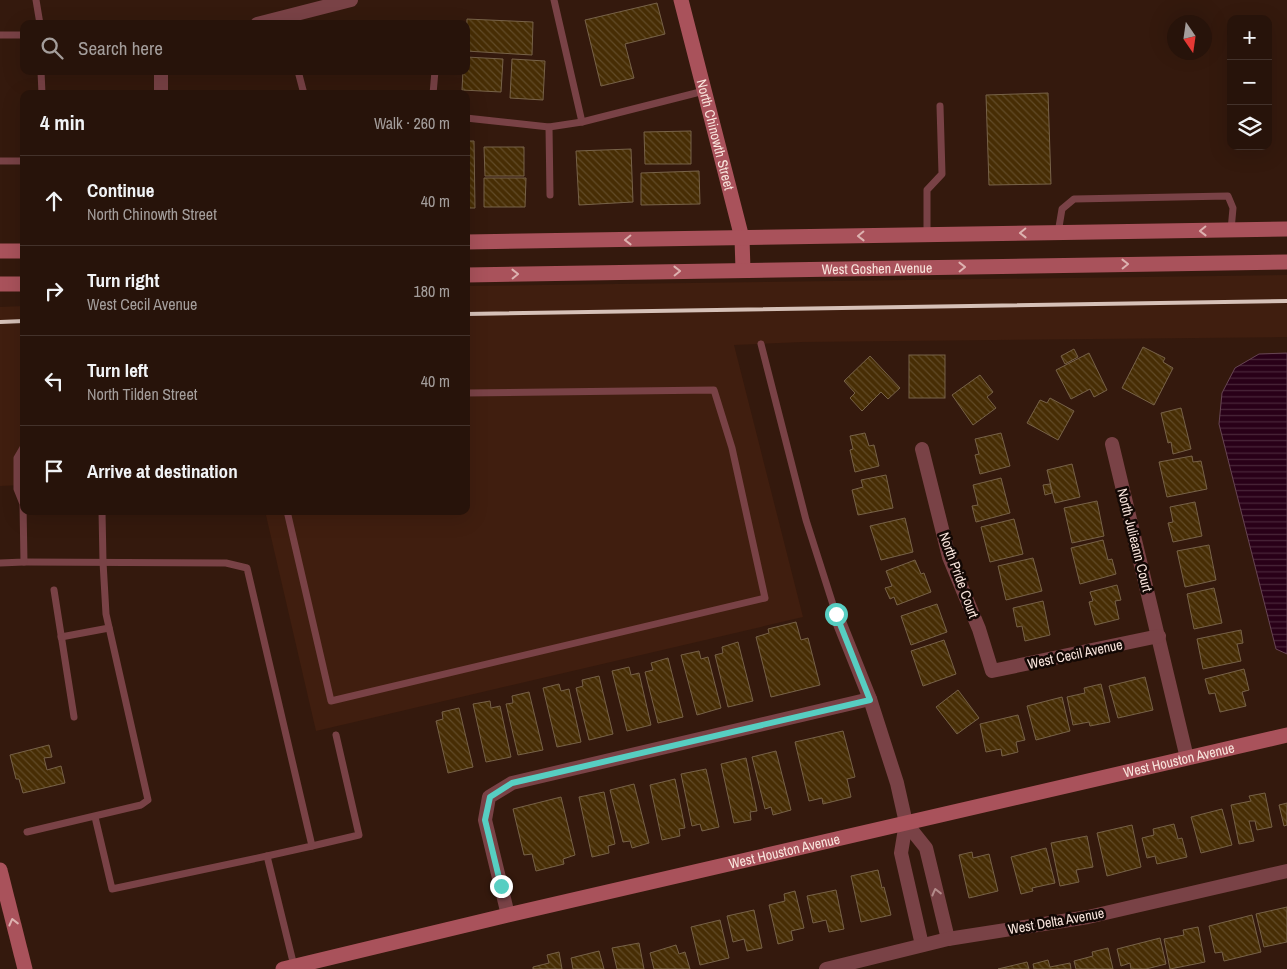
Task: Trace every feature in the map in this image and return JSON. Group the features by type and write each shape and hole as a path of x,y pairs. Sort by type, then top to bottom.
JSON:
{"main road":[{"name":"North Chinowth Street","path":"681,0 742,238 743,270"},
{"path":"470,242 1287,229"},
{"path":"0,251 20,251"},
{"name":"West Goshen Avenue","path":"470,275 1287,262"},
{"path":"0,284 20,284"},
{"name":"West Houston Avenue","path":"288,968 508,915 1287,735"},
{"path":"0,870 25,969"}],"street":[{"path":"284,20 351,0"},
{"path":"161,75 161,90"},
{"name":"North Julieann Court","path":"1112,444 1187,758"},
{"name":"North Pride Court","path":"922,449 949,557 979,629 992,671"},
{"path":"836,614 870,700 890,758 906,823 901,853 922,946"},
{"name":"West Cecil Avenue","path":"992,671 1158,636"},
{"path":"508,915 485,820 490,797 512,783 870,700"},
{"path":"906,823 926,848 948,939"},
{"name":"West Delta Avenue","path":"826,969 948,939 1088,917 1287,872"}],"lane":[{"path":"36,0 39,20"},
{"path":"554,0 582,122"},
{"path":"0,35 20,35"},
{"path":"41,75 42,90"},
{"path":"299,75 303,90"},
{"path":"433,90 435,75"},
{"path":"470,118 549,127 582,122 704,91"},
{"path":"927,235 927,190 942,174 940,106"},
{"path":"549,127 550,195"},
{"path":"0,161 20,161"},
{"path":"1058,233 1062,209 1074,199 1219,196 1228,196 1233,208 1231,230"},
{"path":"761,344 806,520 836,614"},
{"path":"288,515 331,701 765,598 732,448 714,390 470,393"},
{"path":"20,453 17,458 17,489 20,496"},
{"path":"23,515 24,562"},
{"path":"27,832 141,805 148,800 106,614 102,515"},
{"path":"0,563 226,563 247,568 312,846"},
{"path":"54,590 74,717"},
{"path":"61,637 109,628"},
{"path":"95,817 112,890 359,835 336,735"},
{"path":"267,856 288,968"}],"shaded area":[{"path":"1287,275 1287,337 802,342 734,345 803,617 316,731 266,515 470,515 470,286"},
{"path":"20,306 20,485 0,486 0,307"},
{"path":"1287,353 1287,654 1276,649 1219,424 1222,393 1235,368 1259,354"}],"building":[{"path":"657,3 665,34 625,44 634,78 601,86 585,20"},
{"path":"467,19 533,22 532,55 470,51 470,20"},
{"path":"470,57 503,59 501,92 462,90 463,75 470,75"},
{"path":"512,59 545,61 543,100 510,98"},
{"path":"1048,93 1051,184 989,185 986,95"},
{"path":"691,131 691,164 645,164 644,132"},
{"path":"470,141 474,141 475,208 470,208"},
{"path":"484,147 524,147 524,176 485,176"},
{"path":"631,149 633,202 579,205 576,151"},
{"path":"699,171 700,204 641,205 641,173"},
{"path":"484,178 526,178 525,207 484,207"},
{"path":"1143,347 1165,358 1163,362 1173,368 1154,405 1122,388"},
{"path":"1074,349 1078,357 1065,364 1061,356"},
{"path":"1089,353 1107,390 1094,397 1090,389 1071,399 1056,370"},
{"path":"909,355 945,355 945,398 909,398"},
{"path":"870,356 900,388 888,399 881,392 862,411 850,398 855,393 844,381"},
{"path":"980,375 993,392 987,397 996,408 973,425 952,395"},
{"path":"1050,398 1074,411 1058,440 1027,423 1040,400 1047,403"},
{"path":"1181,408 1191,449 1173,454 1171,442 1168,443 1161,413"},
{"path":"865,433 869,446 874,445 879,466 855,472 850,450 853,449 850,436"},
{"path":"1001,433 1010,466 980,474 975,455 979,454 975,439"},
{"path":"1192,456 1193,462 1201,461 1207,489 1167,497 1159,462"},
{"path":"1072,464 1080,497 1055,503 1047,470"},
{"path":"886,475 893,508 858,515 852,490 863,487 861,480"},
{"path":"1001,478 1010,513 976,522 972,506 978,505 973,485"},
{"path":"1050,484 1052,493 1045,495 1043,485"},
{"path":"1097,501 1104,536 1072,543 1064,508"},
{"path":"1195,502 1202,536 1173,542 1168,523 1173,522 1170,507"},
{"path":"905,518 913,552 881,560 870,526"},
{"path":"1014,519 1023,554 990,562 981,527"},
{"path":"1103,540 1108,560 1112,559 1116,574 1080,584 1071,548"},
{"path":"1209,545 1216,580 1185,587 1177,551"},
{"path":"1033,558 1042,591 1006,600 998,566"},
{"path":"915,560 921,574 924,573 931,592 897,605 894,597 890,599 885,588 892,586 886,571"},
{"path":"1117,585 1121,600 1115,601 1119,619 1095,625 1089,602 1093,601 1090,592"},
{"path":"1214,588 1222,623 1194,629 1187,594"},
{"path":"1043,601 1050,635 1025,641 1022,626 1017,627 1013,608"},
{"path":"937,604 947,632 911,645 901,616"},
{"path":"796,622 801,640 808,638 820,685 771,697 756,637 769,633 768,629"},
{"path":"1241,630 1243,643 1237,644 1241,661 1203,669 1197,639"},
{"path":"944,640 956,674 923,686 911,651"},
{"path":"738,642 753,701 728,707 715,655 723,653 722,647"},
{"path":"699,651 701,659 708,657 721,708 697,715 681,655"},
{"path":"668,658 683,717 658,723 645,672 653,670 651,663"},
{"path":"629,667 631,675 639,673 651,725 627,731 612,671"},
{"path":"1244,669 1249,690 1242,692 1246,706 1220,712 1215,693 1209,694 1205,679"},
{"path":"599,676 613,734 589,740 576,688 583,686 582,680"},
{"path":"1145,677 1153,710 1118,718 1109,686"},
{"path":"559,684 561,691 569,689 581,742 557,747 543,688"},
{"path":"1101,684 1110,722 1090,726 1089,722 1073,725 1067,697 1085,693 1084,688"},
{"path":"958,690 979,718 957,734 936,707"},
{"path":"529,692 543,750 518,755 506,704 513,703 512,696"},
{"path":"1062,697 1070,731 1036,740 1027,706"},
{"path":"490,701 491,708 500,706 511,757 486,762 473,704"},
{"path":"459,708 473,767 448,773 436,721 443,719 442,712"},
{"path":"1018,715 1025,740 1016,742 1018,752 1002,756 1001,749 986,752 980,724"},
{"path":"843,731 855,777 847,779 851,797 823,804 822,798 809,801 795,742"},
{"path":"49,745 52,757 44,758 47,770 61,766 65,783 23,793 19,779 16,779 10,755"},
{"path":"776,751 791,810 773,815 771,807 765,809 752,757"},
{"path":"746,758 757,811 750,812 751,820 734,823 721,764"},
{"path":"706,769 719,827 702,831 700,824 692,826 681,774"},
{"path":"675,779 685,828 679,829 680,836 662,840 650,785"},
{"path":"634,784 649,843 632,848 630,841 623,842 610,790"},
{"path":"604,792 615,844 608,846 609,853 592,857 579,797"},
{"path":"1265,793 1272,827 1257,830 1255,821 1249,821 1254,841 1239,844 1231,805 1251,801 1249,796"},
{"path":"561,797 575,855 563,859 564,864 536,871 532,854 524,855 513,809"},
{"path":"1287,803 1287,825 1284,826 1279,805"},
{"path":"1222,809 1232,845 1201,853 1191,817"},
{"path":"1174,824 1178,839 1182,838 1187,857 1157,864 1155,856 1147,858 1142,838 1154,835 1153,829"},
{"path":"1132,825 1141,867 1107,876 1097,833"},
{"path":"1087,836 1093,867 1076,870 1079,882 1060,886 1051,843"},
{"path":"1046,848 1055,883 1032,888 1033,891 1021,894 1011,857"},
{"path":"972,852 973,858 989,854 998,891 969,898 959,855"},
{"path":"878,870 891,915 861,922 851,876"},
{"path":"836,890 844,929 829,932 826,920 813,923 807,896"},
{"path":"795,891 804,928 791,931 793,940 778,944 769,905 785,901 784,894"},
{"path":"1287,907 1287,942 1264,947 1256,914"},
{"path":"754,910 762,948 747,951 744,939 733,942 727,916"},
{"path":"1252,915 1261,952 1224,961 1222,952 1215,953 1209,926"},
{"path":"720,920 729,958 700,965 691,927"},
{"path":"1198,927 1205,962 1170,969 1164,939 1184,935 1183,930"},
{"path":"1160,938 1166,964 1146,969 1131,969 1130,963 1121,966 1117,949"},
{"path":"639,943 644,969 617,969 612,948"},
{"path":"676,945 679,954 685,952 690,969 654,969 650,953"},
{"path":"1108,948 1113,969 1076,969 1074,961 1093,956 1092,952"},
{"path":"599,951 604,969 573,969 571,958"},
{"path":"559,952 562,969 533,969 533,967 549,963 547,955"},
{"path":"1048,960 1050,967 1070,963 1071,969 1034,969 1033,964"},
{"path":"1027,962 1029,969 998,969"}],"railway":[{"path":"470,314 1287,301"},
{"path":"0,322 20,321"}],"route":[{"path":"501,886 485,820 490,797 512,783 870,700 836,614"}]}
